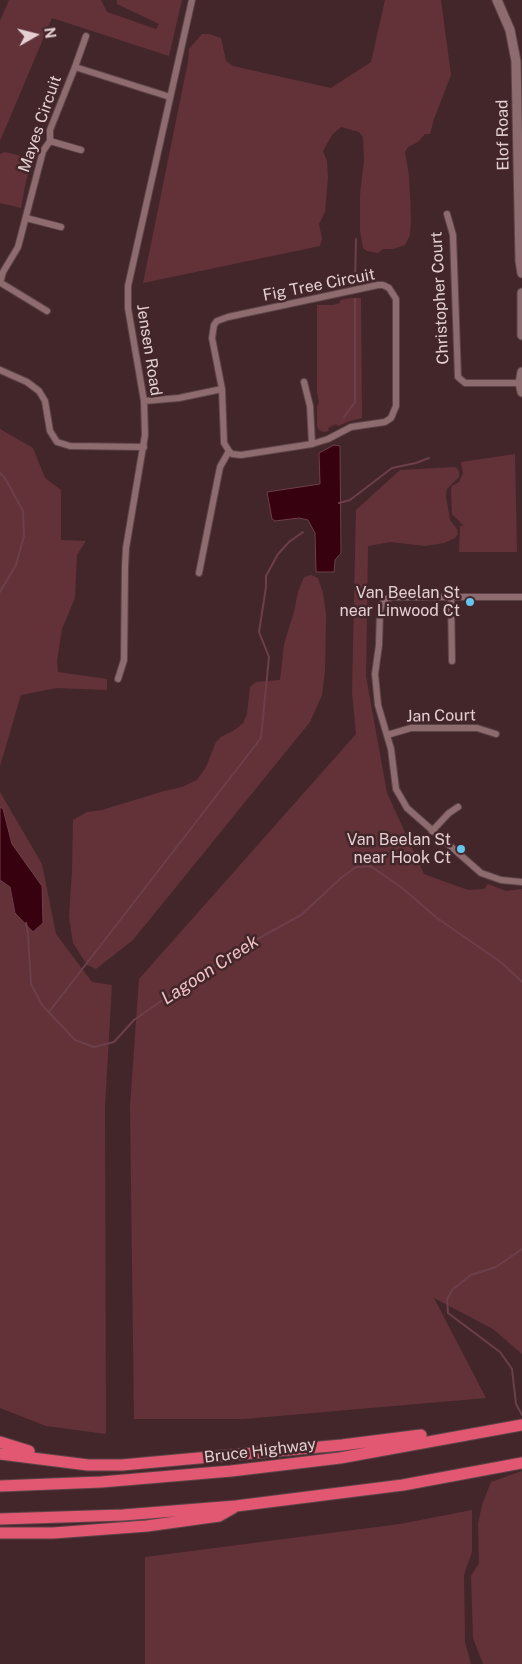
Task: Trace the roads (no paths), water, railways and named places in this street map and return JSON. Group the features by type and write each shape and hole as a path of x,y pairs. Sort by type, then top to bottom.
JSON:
{"highway":[{"name":"Bruce Highway","path":"0,1486 141,1480 240,1470 340,1458 522,1425"},
{"path":"0,1454 88,1465 122,1465 368,1443 456,1430 500,1429"},
{"path":"0,1442 57,1461"},
{"path":"0,1519 123,1515 236,1506 404,1485 522,1463"},
{"path":"0,1533 61,1533 148,1526 219,1516 236,1506"}],"street":[{"name":"Jensen Road","path":"118,679 124,660 126,548 144,447 144,401 129,318 128,286 192,0"},
{"name":"Elof Road","path":"497,0 510,30 516,61 520,261 522,273"},
{"path":"75,67 86,36"},
{"name":"Mayes Circuit","path":"0,283 3,272 18,246 43,151 50,141 50,130 75,67 170,97"},
{"path":"50,141 81,150"},
{"name":"Christopher Court","path":"447,214 453,235 458,376 465,383 470,384 521,387"},
{"path":"26,218 61,227"},
{"path":"0,283 47,311"},
{"name":"Fig Tree Circuit","path":"383,285 395,295 396,304 396,406 394,414 385,422 351,427 328,439 312,444 241,455 236,455 229,451 223,439 222,389 212,338 214,325 228,317 383,285"},
{"path":"522,293 522,336"},
{"path":"0,370 28,382 39,390 45,401 50,431 57,442 70,446 144,447"},
{"path":"521,387 522,372"},
{"path":"304,382 311,414 312,444"},
{"path":"144,401 179,398 222,389"},
{"path":"199,573 220,467 229,451"},
{"path":"522,597 393,596 386,599 380,611 379,644 375,674 375,693 391,749 394,778 400,798 407,808 481,872 501,880 522,882"},
{"path":"450,597 452,662"},
{"name":"Jan Court","path":"387,735 411,728 477,728 496,734"},
{"path":"432,831 449,813 458,807"}],"waterway":[{"path":"355,281 356,239"},
{"path":"344,417 355,402 355,299"},
{"path":"339,503 350,500 392,468 429,458"},
{"name":"Lagoon Creek","path":"0,473 5,478 23,511 24,536 16,565 0,592"},
{"path":"49,1012 261,738 269,657 259,632 266,576 278,554 289,542 303,532"},
{"name":"Lagoon Creek","path":"26,923 31,984 42,1005 75,1040 94,1047 114,1042 134,1020 167,997 234,952 301,915 341,878 356,867 370,866 401,887 437,918 502,963 522,982"},
{"name":"Lagoon Creek","path":"522,1249 496,1267 471,1275 453,1289 447,1299 448,1313 500,1352 512,1369 516,1404 522,1415"}],"place":[{"name":"Van Beelan St near Linwood Ct","path":"470,602"},
{"name":"Van Beelan St near Hook Ct","path":"461,849"}]}
